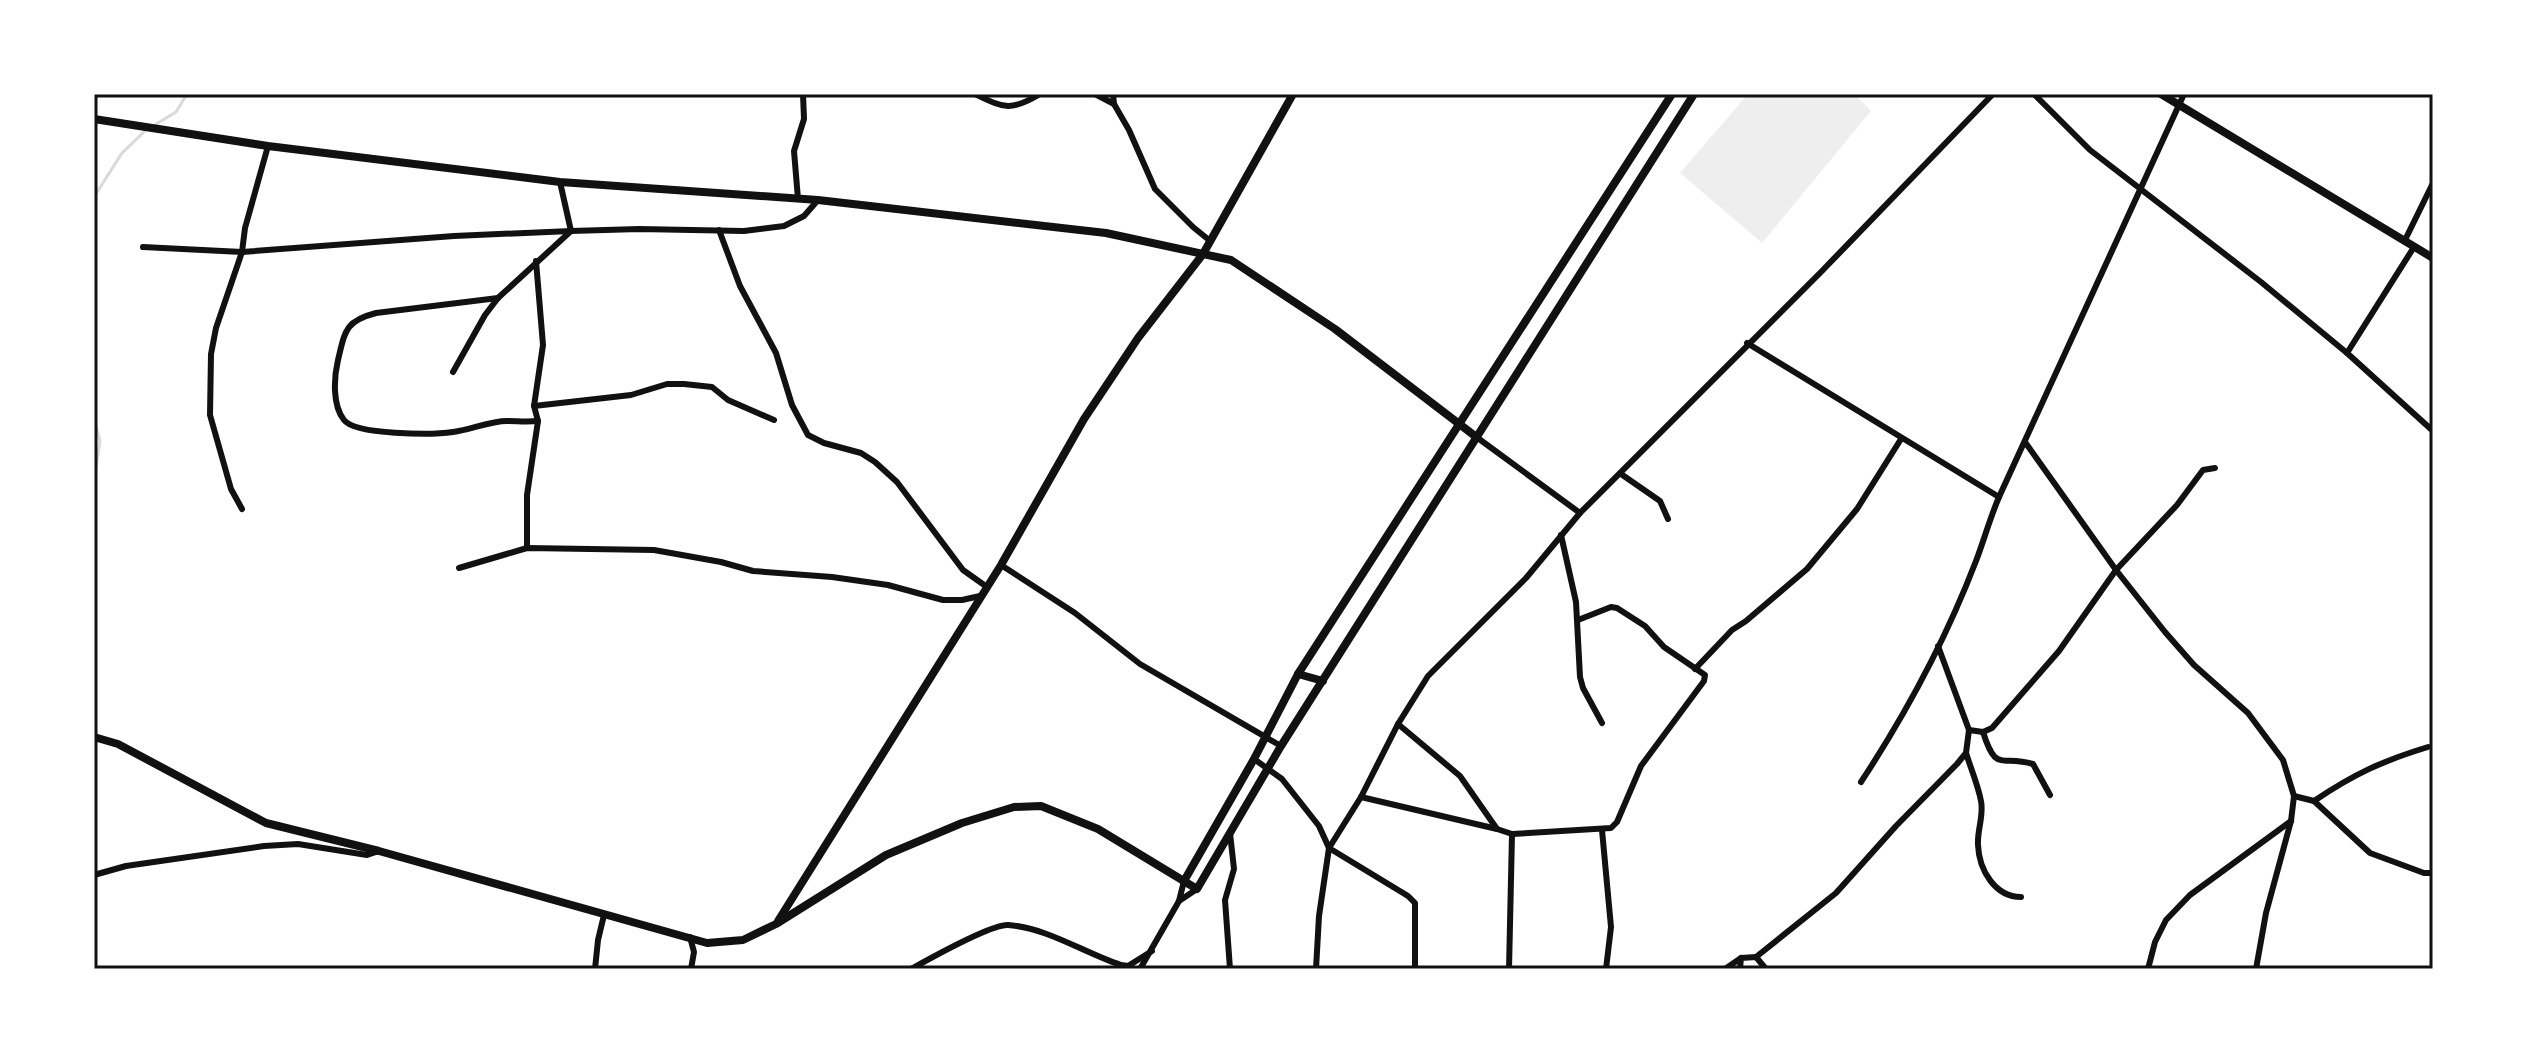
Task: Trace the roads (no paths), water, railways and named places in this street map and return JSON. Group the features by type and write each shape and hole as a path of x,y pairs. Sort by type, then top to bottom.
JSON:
{"street":[{"path":"798,199 794,151 804,119 803,94"},
{"path":"975,94 1002,108 1010,108 1040,94"},
{"path":"1095,94 1114,104"},
{"path":"1113,94 1114,104 1155,189 1209,240"},
{"path":"776,924 1001,565 1084,419 1138,338 1203,254 1293,94"},
{"path":"1140,969 1179,901 1184,881 1254,759 1298,674 1672,94"},
{"path":"1179,901 1197,889 1281,746 1694,94"},
{"path":"1316,969 1319,916 1329,848 1428,676 1526,578 1580,513 1821,272 1993,94"},
{"path":"2034,94 2090,150 2347,353 2433,431"},
{"path":"2161,94 2433,258"},
{"path":"1861,782 1902,719 1938,646 1976,561 1999,497 2184,94"},
{"path":"94,119 268,146 560,182 818,200 1106,233 1231,260 1261,277 1335,329 1580,513"},
{"path":"242,509 231,489 210,415 211,354 216,328 242,252 245,228 268,146"},
{"path":"560,182 571,231"},
{"path":"2405,240 2433,183"},
{"path":"1610,190 1625,201"},
{"path":"143,247 242,252 454,236 571,231 744,231 784,226 804,216 818,200"},
{"path":"719,230 740,286 776,353 792,405 808,435 824,443 861,453 875,462 897,482 963,570 987,587"},
{"path":"453,372 498,298 571,231"},
{"path":"2347,353 2414,247"},
{"path":"527,548 527,495 538,421 534,406 543,345 536,261"},
{"path":"498,298 359,317 346,328 335,372 337,402 343,419 352,427 370,430 448,433 507,421 538,421"},
{"path":"1747,343 1999,497"},
{"path":"534,406 631,395 667,384 684,384 712,387 728,400 774,420"},
{"path":"1695,669 1732,630 1807,569 1857,509 1901,439"},
{"path":"2025,442 2116,570 2184,654 2248,713 2283,760 2294,796 2291,821 2266,913 2256,969"},
{"path":"1969,730 1983,732 1992,728 2059,651 2116,570 2177,505 2203,470 2215,468"},
{"path":"1621,474 1660,501 1668,519"},
{"path":"1561,535 1578,620 1580,677 1602,723"},
{"path":"459,568 527,548 654,550 753,571 888,585 943,600 980,596"},
{"path":"1001,565 1075,613 1140,664 1281,746"},
{"path":"1361,797 1512,834 1611,828 1617,822 1641,766 1699,691 1705,675 1664,647 1645,626 1617,608 1611,607 1578,620"},
{"path":"1938,646 1969,730 1966,753 1982,803 1978,846 1984,866 1993,887 2011,897 2021,897"},
{"path":"1298,674 1323,681"},
{"path":"1398,724 1460,776 1497,829"},
{"path":"1983,732 1989,753 1996,760 2033,764 2050,795"},
{"path":"94,737 118,744 266,823 718,943 743,940 776,924 886,855 962,823 1014,807 1041,806 1098,829 1197,889"},
{"path":"2314,801 2364,769 2428,747"},
{"path":"1725,969 1741,958 1756,957 1836,893 1966,753"},
{"path":"1254,759 1282,779 1319,826 1329,848 1415,903 1415,969"},
{"path":"2294,796 2314,801 2370,853 2424,873 2433,873"},
{"path":"2148,969 2155,942 2166,920 2190,895 2291,821"},
{"path":"1602,830 1611,927 1606,969"},
{"path":"1230,833 1234,869 1225,900 1230,969"},
{"path":"1509,969 1512,834"},
{"path":"94,875 126,866 264,846 298,844 367,855 379,851"},
{"path":"595,969 604,915"},
{"path":"911,969 985,932 1006,925 1081,947 1121,965 1128,966 1152,951"},
{"path":"690,937 694,952 691,969"},
{"path":"1756,957 1766,969"},
{"path":"1740,969 1741,958"}],"waterway":[{"path":"153,126 176,112 187,94"},
{"path":"94,197 122,153 146,130"},
{"path":"94,419 100,441 94,480"}]}
